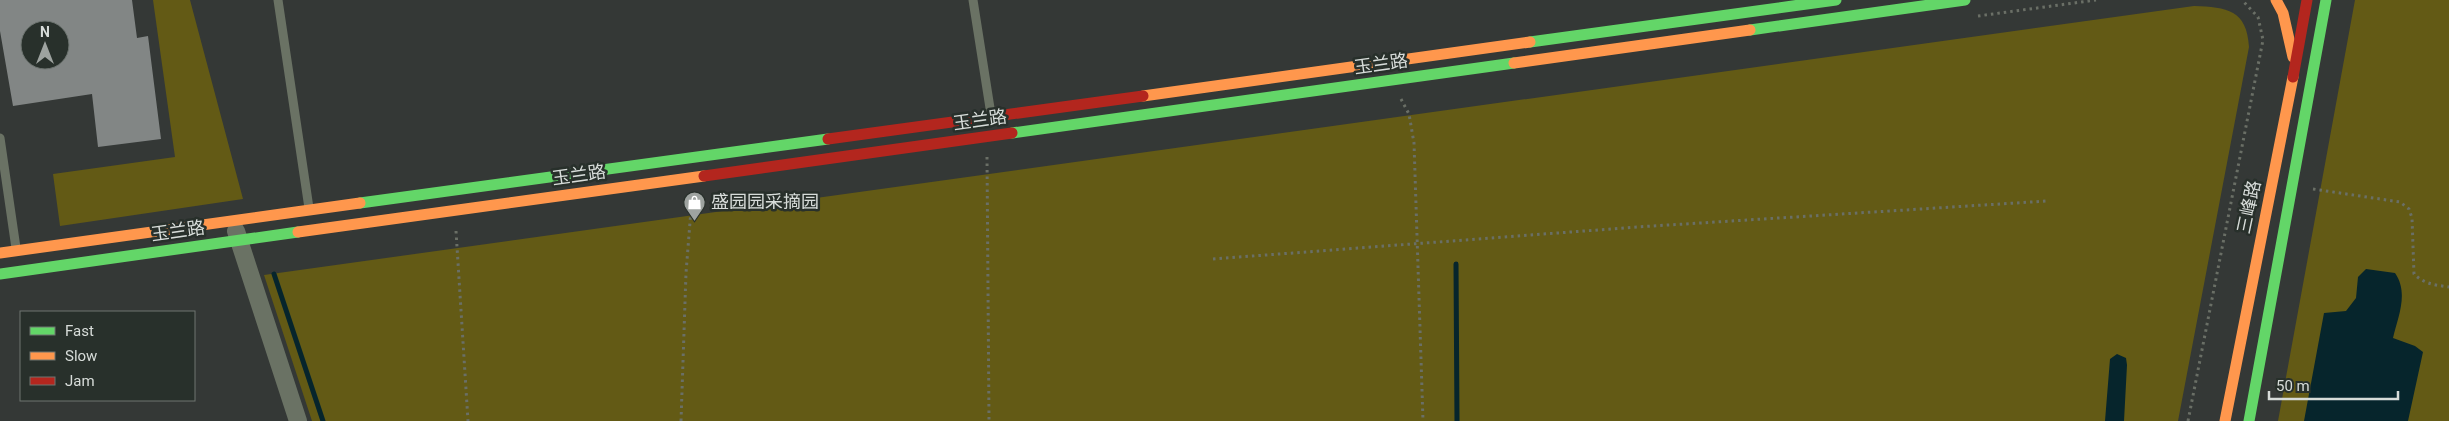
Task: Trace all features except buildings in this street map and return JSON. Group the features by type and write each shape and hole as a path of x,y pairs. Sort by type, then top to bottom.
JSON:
{"street":[{"name":"玉兰路","path":"0,274 18,261 232,221 1836,0"},
{"name":"玉兰路","path":"0,253 18,261 239,240 1965,0"},
{"path":"2276,0 2283,13 2295,69"},
{"name":"三峰路","path":"2225,421 2307,0"},
{"path":"2249,421 2326,0"},
{"path":"2313,71 2335,17"},
{"path":"232,221 298,421"}],"lane":[{"path":"278,0 309,210"},
{"path":"973,0 990,108 987,117"},
{"path":"0,138 18,261"}],"path":[{"path":"2188,421 2263,40 2258,17 2242,0"},
{"path":"1392,80 1409,114 1414,143 1423,421"},
{"path":"987,136 988,421"},
{"path":"681,421 686,273 692,188"},
{"path":"2313,189 2400,202 2409,209 2412,218 2414,274 2420,280 2432,285 2449,287"},
{"path":"1213,259 1637,227 2047,201"},
{"path":"454,210 468,421"}],"shaded area":[{"path":"153,0 190,0 243,199 60,226 53,174 175,157"},
{"path":"2355,0 2449,0 2449,421 2278,421"},
{"path":"2194,6 2216,8 2233,13 2244,25 2249,47 2178,421 312,421 264,275"}],"water":[{"path":"2366,269 2395,273 2399,281 2402,297 2393,338 2415,346 2423,352 2408,421 2304,421 2324,313 2346,311 2356,298 2358,277"},
{"path":"2117,354 2126,358 2127,365 2124,421 2105,421 2110,359"}],"waterway":[{"path":"1456,264 1457,421"},
{"path":"274,274 323,421"}],"traffic: fast":[{"path":"1530,42 1836,0"},
{"path":"1750,30 1965,0"},
{"path":"2249,421 2326,0"},
{"path":"1012,133 1514,63"},
{"path":"360,203 828,139"},
{"path":"0,274 298,232"}],"traffic: slow":[{"path":"2276,0 2283,13 2293,57"},
{"path":"1514,63 1750,30"},
{"path":"1143,96 1530,42"},
{"path":"2225,421 2293,77"},
{"path":"298,232 704,176"},
{"path":"0,253 360,203"}],"traffic: jam":[{"path":"2293,77 2307,0"},
{"path":"828,139 1143,96"},
{"path":"704,176 1012,133"}],"place":[{"name":"盛园园采摘园","path":"695,221"}]}
